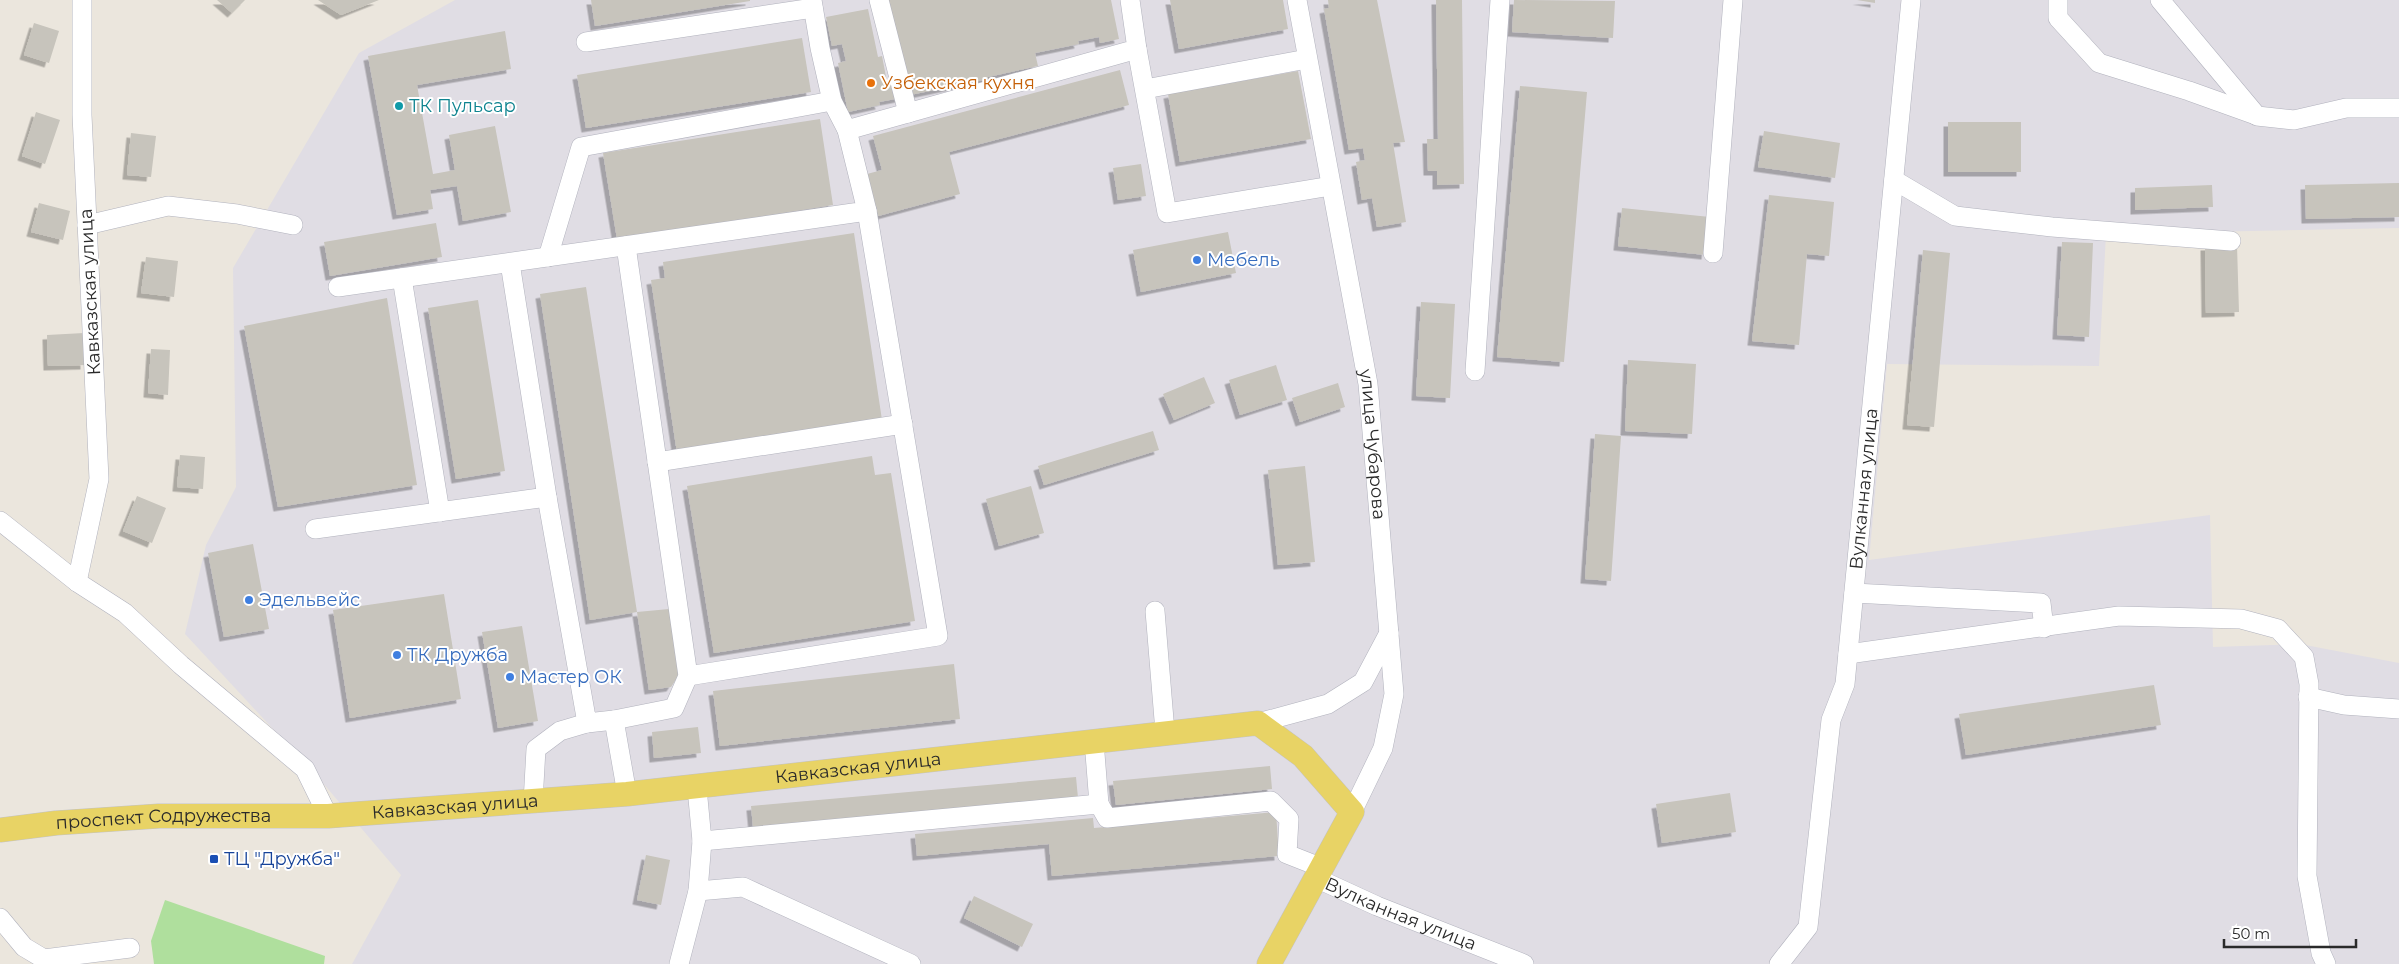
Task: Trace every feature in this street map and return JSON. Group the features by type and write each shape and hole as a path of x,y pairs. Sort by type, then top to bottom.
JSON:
{"main road":[{"name":"Кавказская улица","path":"328,816 533,802 697,788 1165,732 1258,723"},
{"path":"1258,723 1303,756 1352,812"},
{"name":"улица Чубарова","path":"1318,873 1352,812"},
{"name":"проспект Содружества","path":"0,830 159,816 328,816"},
{"name":"Вулканная улица","path":"1268,964 1318,873"}],"street":[{"name":"Кавказская улица","path":"77,582 99,480 82,115 82,0"},
{"path":"879,0 908,113"},
{"path":"1130,0 1167,214 1331,186"},
{"name":"улица Чубарова","path":"1297,0 1368,384 1394,694 1383,748 1352,812"},
{"path":"1475,371 1500,0"},
{"path":"1713,253 1733,0"},
{"name":"Вулканная улица","path":"1778,964 1808,927 1831,720 1845,684 1911,0"},
{"path":"2058,0 2058,18 2100,63 2190,91 2257,116 2294,120 2346,108 2399,108"},
{"path":"2160,0 2257,116"},
{"path":"586,42 813,4 820,48 832,101 847,130 867,211 938,636 688,676"},
{"path":"847,130 1137,49"},
{"path":"1144,89 1307,59"},
{"path":"548,257 581,147 832,101"},
{"path":"1894,180 1956,216 2062,228 2231,241"},
{"path":"87,225 168,206 236,214 293,225"},
{"path":"338,287 867,211"},
{"path":"533,802 536,748 560,731 587,723 614,720 674,708 688,676 626,246"},
{"path":"510,263 547,497 587,723"},
{"path":"402,278 440,512"},
{"path":"657,462 903,424"},
{"path":"315,529 547,497"},
{"path":"0,521 77,582 125,613 181,665 305,769 328,816"},
{"path":"1854,593 2041,603 2044,628"},
{"path":"1155,611 1165,732"},
{"path":"1848,654 2119,616 2241,619 2278,629 2304,657 2309,684 2307,876 2320,952 2326,964"},
{"path":"1258,723 1328,704 1363,682 1389,633"},
{"path":"2308,697 2344,705 2399,710"},
{"path":"614,720 626,794"},
{"path":"1094,741 1098,804 1107,818 1271,801 1289,819 1287,854 1318,873"},
{"path":"679,964 698,890 702,841 697,788"},
{"path":"702,841 1098,804"},
{"name":"Вулканная улица","path":"1318,873 1377,906 1524,964"},
{"path":"698,890 743,887 911,964"},
{"path":"0,918 24,947 44,959 130,948"}],"shaded area":[{"path":"455,0 2399,0 2399,228 2106,234 2099,366 1887,364 1869,560 2210,515 2213,647 2300,644 2399,663 2399,964 352,964 401,875 322,782 185,634 206,545 236,487 233,268 359,53"}],"green space":[{"path":"165,900 325,956 324,964 154,964 151,941"}],"building":[{"path":"217,0 245,0 232,13"},
{"path":"318,0 379,0 341,15"},
{"path":"591,0 750,0 750,1 595,26"},
{"path":"885,0 1111,0 1119,39 1100,43 1099,37 1078,41 1079,44 1035,53 1038,66 988,77 988,79 905,96"},
{"path":"1170,0 1283,0 1288,29 1179,49"},
{"path":"1328,0 1377,0 1405,142 1393,143 1406,222 1377,227 1372,198 1362,200 1356,162 1365,160 1363,148 1349,150 1324,9 1329,8"},
{"path":"1436,0 1462,0 1464,184 1437,185 1437,171 1428,171 1427,139 1438,139"},
{"path":"1514,0 1615,1 1613,38 1512,32"},
{"path":"1857,0 1875,0 1875,3"},
{"path":"868,9 878,57 882,56 887,82 896,80 900,98 879,102 880,105 848,112 838,63 846,61 842,44 832,46 826,17"},
{"path":"34,23 59,31 49,63 24,55"},
{"name":"ТК Пульсар","path":"505,31 511,69 417,85 433,174 455,170 449,135 495,126 511,212 463,221 457,186 430,190 433,209 397,215 368,56"},
{"path":"802,38 811,92 586,128 577,75"},
{"path":"1120,70 1129,105 949,152 960,194 878,216 867,174 882,170 873,136"},
{"path":"1298,71 1311,139 1180,162 1168,94"},
{"path":"1520,86 1587,92 1564,362 1497,357"},
{"path":"36,112 60,120 45,164 22,156"},
{"path":"820,119 833,205 617,239 603,153"},
{"path":"1948,122 2021,122 2021,172 1948,172"},
{"path":"1764,131 1840,143 1835,178 1758,167"},
{"path":"131,133 156,136 151,177 127,175"},
{"path":"1141,164 1146,196 1118,200 1113,168"},
{"path":"2399,183 2399,217 2306,219 2305,185"},
{"path":"2212,185 2213,207 2135,210 2135,188"},
{"path":"1769,195 1834,202 1829,256 1807,254 1799,345 1752,341"},
{"path":"39,203 70,211 63,240 31,232"},
{"path":"1622,208 1710,217 1706,255 1618,246"},
{"path":"436,223 442,257 330,276 324,242"},
{"path":"1228,232 1236,273 1141,292 1133,250"},
{"path":"854,233 882,420 677,453 651,280 665,278 663,262"},
{"path":"2062,242 2093,243 2089,337 2057,335"},
{"path":"2237,245 2239,312 2206,313 2205,246"},
{"path":"1923,250 1950,253 1934,427 1907,425"},
{"path":"146,257 178,261 174,297 141,293"},
{"path":"586,287 637,612 590,620 540,294"},
{"path":"387,298 417,485 278,507 244,326"},
{"path":"478,300 505,471 456,479 428,308"},
{"path":"1421,302 1455,304 1450,398 1416,396"},
{"path":"84,333 85,365 48,366 47,335"},
{"path":"151,349 170,350 168,395 148,393"},
{"path":"1628,360 1696,364 1692,434 1625,431"},
{"path":"1276,365 1287,400 1240,415 1229,380"},
{"path":"1204,377 1215,403 1174,420 1163,394"},
{"path":"1338,383 1345,407 1300,422 1292,398"},
{"path":"1153,431 1159,450 1044,485 1038,466"},
{"path":"1595,434 1621,436 1611,581 1585,579"},
{"path":"180,455 205,457 203,489 177,487"},
{"path":"872,456 875,475 891,473 915,621 714,653 687,486"},
{"path":"1305,466 1315,562 1278,565 1268,470"},
{"path":"1031,486 1044,533 999,546 986,499"},
{"path":"137,496 166,508 152,543 123,531"},
{"path":"253,544 269,629 224,637 208,553"},
{"name":"ТК Дружба","path":"444,594 461,699 350,718 333,610"},
{"path":"669,609 679,675 671,687 649,690 637,612"},
{"name":"Мастер ОК","path":"522,626 538,721 498,728 482,632"},
{"path":"954,664 960,719 720,746 713,691"},
{"path":"2154,685 2161,725 1966,755 1959,714"},
{"path":"698,727 701,753 654,758 652,732"},
{"path":"1270,766 1272,789 1116,805 1113,781"},
{"path":"1076,777 1078,798 753,827 751,806"},
{"path":"1730,793 1736,832 1662,843 1656,804"},
{"path":"1276,812 1279,856 1052,876 1049,844 917,856 915,834 1093,818 1094,828"},
{"path":"646,855 670,860 661,905 637,900"},
{"path":"974,896 1033,924 1022,947 964,918"}],"place":[{"name":"Узбекская кухня","path":"871,83"},
{"name":"ТК Пульсар","path":"399,106"},
{"name":"Мебель","path":"1197,260"},
{"name":"Эдельвейс","path":"249,600"},
{"name":"ТК Дружба","path":"397,655"},
{"name":"Мастер ОК","path":"510,677"},
{"name":"ТЦ \"Дружба\"","path":"214,859"}]}
